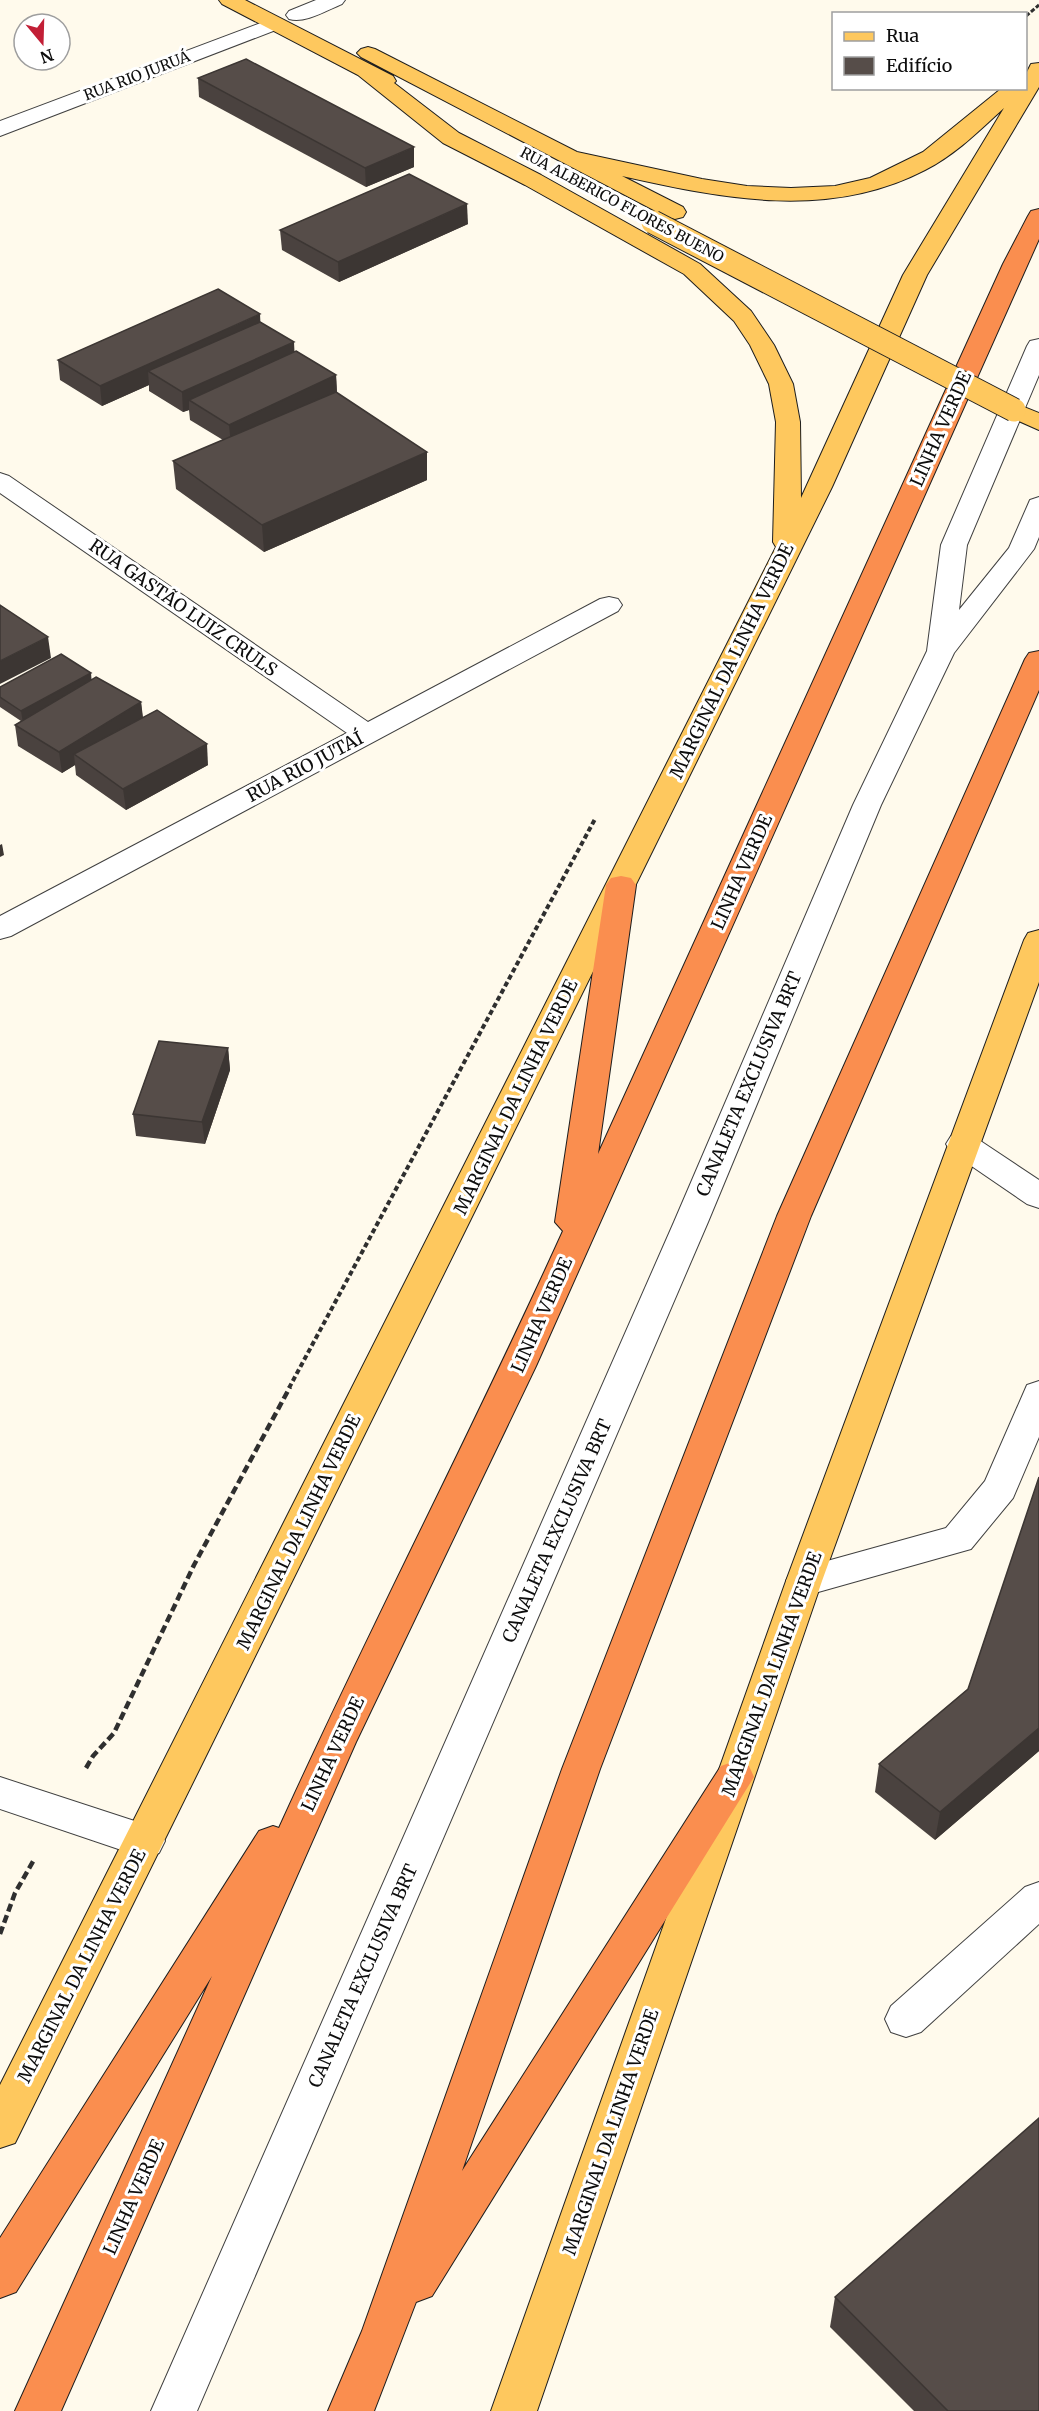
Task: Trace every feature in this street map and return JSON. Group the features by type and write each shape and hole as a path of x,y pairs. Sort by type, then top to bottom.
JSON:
{"highway":[{"name":"LINHA VERDE","path":"38,2411 337,1742 464,1482 567,1261 1010,275 1039,216"},
{"path":"351,2411 384,2331 580,1769 790,1227 1039,659"},
{"path":"567,1261 621,885"},
{"path":"0,2277 337,1742"},
{"path":"384,2331 735,1777"}],"main road":[{"name":"RUA ALBERICO FLORES BUENO","path":"229,0 653,222 1030,403"},
{"name":"RUA ALBERICO FLORES BUENO","path":"266,0 675,212 1030,403"},
{"path":"1027,78 1039,69"},
{"name":"MARGINAL DA LINHA VERDE","path":"1027,89 1039,69"},
{"path":"366,72 451,138 533,180 692,269 743,316 762,345 781,384 788,422 786,552"},
{"path":"572,158 706,186 761,194 809,195 855,190 892,178 921,164 1013,90"},
{"name":"MARGINAL DA LINHA VERDE","path":"0,2129 836,452 918,267 1026,90"},
{"path":"1030,403 1039,423"},
{"name":"MARGINAL DA LINHA VERDE","path":"514,2411 804,1581 1039,940"}],"street":[{"path":"296,15 335,0"},
{"name":"RUA RIO JURUÁ","path":"0,129 274,24"},
{"name":"CANALETA EXCLUSIVA BRT","path":"941,651 954,545 1039,346"},
{"name":"RUA GASTÃO LUIZ CRULS","path":"0,481 367,734"},
{"name":"CANALETA EXCLUSIVA BRT","path":"174,2411 691,1222 867,805 941,651 1022,549 1039,505"},
{"name":"RUA RIO JUTAÍ","path":"0,929 609,605"},
{"path":"963,1144 1039,1196"},
{"path":"804,1581 958,1539 1000,1488 1039,1394"},
{"path":"0,1793 145,1841"},
{"path":"906,2019 1039,1899"}],"path":[{"path":"1027,15 1039,4"},
{"path":"93,1756 114,1733 194,1565 597,816"},
{"path":"0,1934 15,1893"}],"building":[{"path":"246,59 414,147 365,168 198,78"},
{"path":"409,174 467,204 338,262 280,230"},
{"path":"218,289 260,314 100,386 58,360"},
{"path":"260,322 294,342 182,392 148,371"},
{"path":"296,351 336,375 229,425 189,400"},
{"path":"336,392 427,452 262,525 173,461"},
{"path":"0,605 48,637 0,661"},
{"path":"61,654 91,673 21,711 0,697 0,687"},
{"path":"96,677 141,702 59,752 15,725"},
{"path":"157,710 207,744 123,789 74,754"},
{"path":"159,1041 228,1048 202,1122 133,1114"},
{"path":"1039,1477 1039,1728 940,1812 879,1764 968,1689"},
{"path":"1039,2118 1039,2411 948,2411 835,2297"}]}
